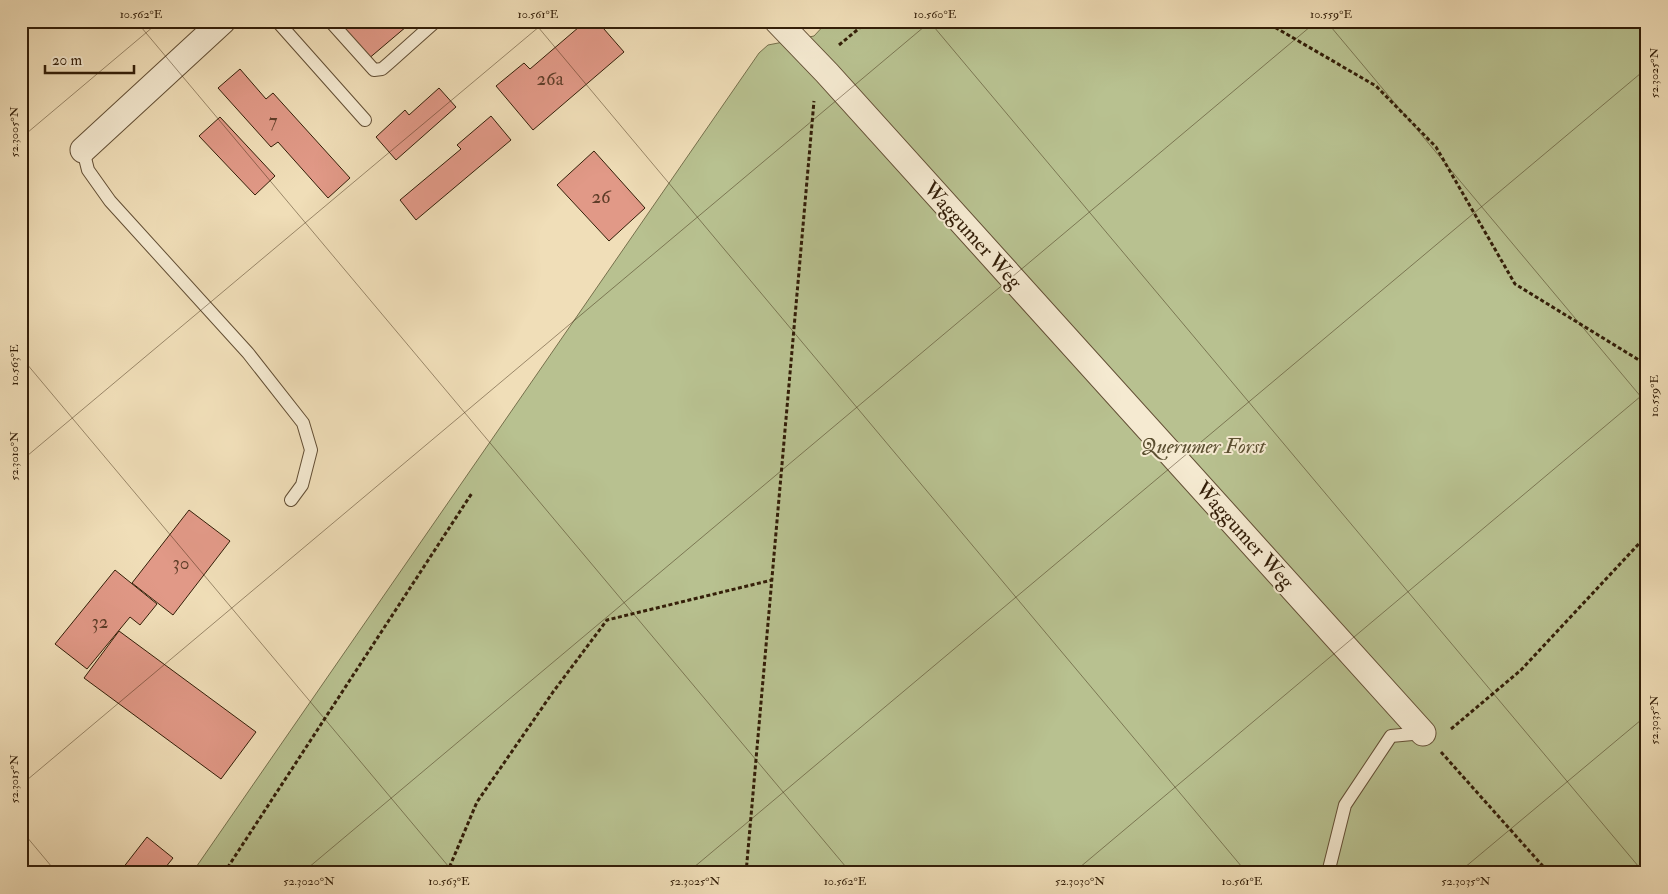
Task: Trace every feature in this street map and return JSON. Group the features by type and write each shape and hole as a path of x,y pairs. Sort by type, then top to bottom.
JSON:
{"street":[{"path":"83,150 223,21"},
{"name":"Waggumer Weg","path":"789,26 818,63 1424,733"}],"lane":[{"path":"277,21 365,120"},
{"path":"330,21 374,70 382,69 436,21"},
{"path":"83,150 88,170 110,201 248,353 303,423 311,450 302,484 291,500"},
{"path":"1328,873 1345,805 1391,736 1424,733"}],"path":[{"path":"746,873 818,63 868,21"},
{"path":"1264,21 1376,86 1436,147 1515,284 1647,365"},
{"path":"224,873 472,493"},
{"path":"1424,733 1441,737 1521,670 1647,535"},
{"path":"447,873 477,802 553,692 607,620 772,580"},
{"path":"1424,733 1549,873"}],"green space":[{"name":"Querumer Forst","path":"828,21 1647,21 1647,873 192,873 759,53 768,45 814,36"}],"building":[{"path":"334,21 413,21 367,60"},
{"path":"586,21 597,21 624,52 533,130 496,86 524,63 530,69"},
{"path":"240,69 266,99 273,93 350,178 328,198 278,142 271,147 218,88"},
{"path":"439,88 456,107 396,160 376,137 405,110 409,115"},
{"path":"491,116 511,140 416,220 400,200 461,149 457,145"},
{"path":"220,117 275,176 255,195 199,136"},
{"path":"594,151 645,208 609,241 557,185"},
{"path":"189,510 230,541 173,615 132,583"},
{"path":"115,570 157,604 140,625 130,617 87,669 55,644"},
{"path":"119,631 256,732 221,779 84,678"},
{"path":"147,837 173,858 161,873 119,873"}]}
